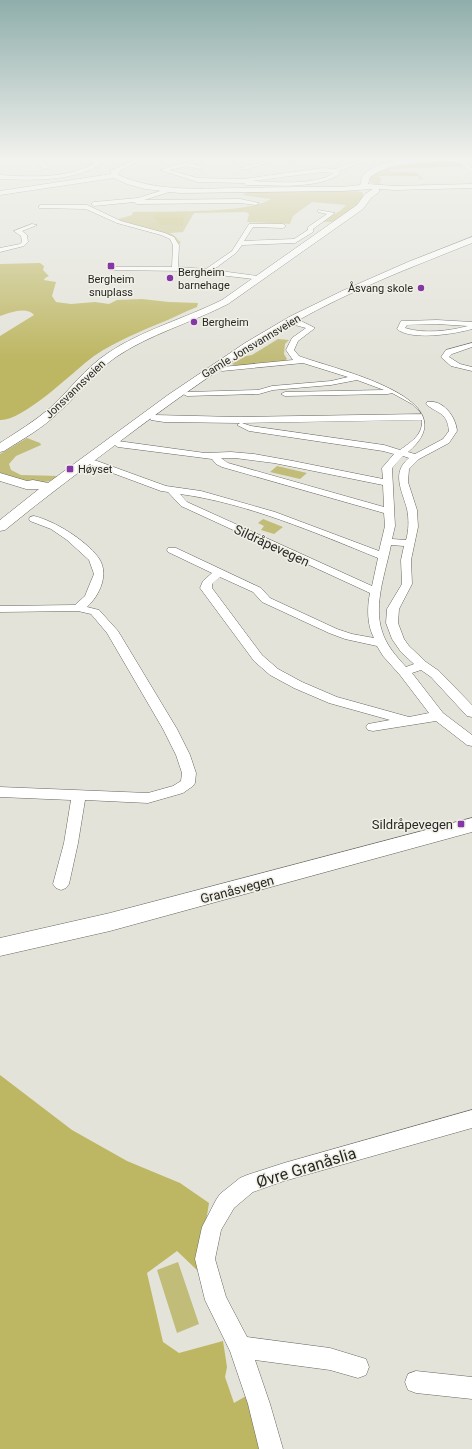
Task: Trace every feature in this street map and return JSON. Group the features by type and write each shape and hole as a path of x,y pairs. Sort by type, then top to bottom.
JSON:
{"main road":[{"name":"Jonsvannsveien","path":"0,448 41,422 56,409 94,368 113,354 136,341 220,305 284,258 333,226"},
{"name":"Gamle Jonsvannsveien","path":"0,526 45,490 189,385 255,342 294,319 345,294 411,264 472,240"},
{"path":"0,477 26,485 27,488 45,490"},
{"name":"Granåsvegen","path":"0,947 117,920 472,825"}],"street":[{"path":"1,253 22,245 25,242 24,236 17,231 32,226"},
{"path":"132,226 172,238 176,245 175,268"},
{"path":"208,271 232,254 251,226"},
{"path":"271,226 283,226"},
{"path":"240,243 295,241 311,231 310,228 313,226"},
{"path":"110,269 124,270 175,268 208,271 255,279"},
{"path":"472,324 418,322 404,323 401,329 413,332 426,332 465,330 472,327"},
{"path":"298,323 311,328 295,340 290,348 291,353 355,378 398,392 426,406 440,408 450,417 453,431 449,438 440,445 409,462 403,471 402,483 411,508 414,523 413,534 407,555 407,584 393,609 392,623 398,639 405,649 438,678 472,713"},
{"path":"472,345 449,352 445,357 457,366 472,369"},
{"path":"222,369 306,360 322,362 351,373 393,384 426,406"},
{"path":"259,392 272,388 336,382 355,378"},
{"path":"187,394 259,392 268,394 398,392"},
{"path":"426,406 428,426 425,432 417,441 391,461 387,468 390,526 388,542 376,592 374,618 376,630 387,653 404,672 438,716 472,742"},
{"path":"154,418 237,420 427,417"},
{"path":"237,420 246,427 361,444 401,452 416,457"},
{"path":"118,444 215,457 230,454 269,459 387,483"},
{"path":"215,457 219,462 226,465 389,511"},
{"name":"Sildråpevegen","path":"94,463 172,492 201,494 254,508 327,534 384,557"},
{"name":"Sildråpevegen","path":"172,492 184,504 376,592"},
{"path":"34,519 55,527 71,538 94,559 99,574 90,598 78,608"},
{"path":"388,542 410,543"},
{"path":"172,550 257,590 266,600 333,631 349,637 382,643"},
{"path":"219,572 207,583 206,588 258,658 274,672 298,685 333,700 409,721"},
{"path":"0,609 78,608 95,612 112,631 170,729 183,755 189,773 188,783 178,790 168,794 148,798 80,794 0,792"},
{"path":"404,672 422,665"},
{"path":"373,727 438,716"},
{"path":"61,884 71,843 80,794"},
{"name":"Øvre Granåslia","path":"271,1449 260,1404 240,1347 216,1300 205,1259 212,1227 227,1201 247,1185 284,1172 472,1119"},
{"path":"240,1347 330,1359 358,1367"},
{"path":"416,1382 472,1388"}],"shaded area":[{"path":"133,226 187,226 183,232 170,233 181,243 176,245 172,238"},
{"path":"40,263 44,266 43,270 49,276 44,280 56,282 52,296 56,302 71,304 95,302 109,304 117,300 142,299 198,303 197,307 129,336 111,346 85,363 32,406 9,418 0,420 0,336 34,315 31,312 22,311 0,316 0,264"},
{"path":"278,339 289,340 285,344 284,354 287,359 283,362 237,366 232,364 246,356 252,355"},
{"path":"27,438 40,443 41,445 16,456 9,464 11,470 21,475 60,476 46,482 30,482 0,473 0,454"},
{"path":"277,466 307,473 300,479 270,472"},
{"path":"263,519 283,527 274,534 261,530 264,526 258,523"},
{"path":"0,1075 72,1130 127,1161 180,1183 209,1203 198,1271 177,1251 147,1273 163,1342 179,1353 223,1341 227,1367 225,1377 234,1403 246,1396 260,1449 0,1449"},
{"path":"178,1262 199,1324 177,1333 157,1270"}],"place":[{"name":"Bergheim snuplass","path":"111,266"},
{"name":"Bergheim barnehage","path":"170,278"},
{"name":"Åsvang skole","path":"421,288"},
{"name":"Bergheim","path":"194,322"},
{"name":"Høyset","path":"70,469"},
{"name":"Sildråpevegen","path":"461,824"}]}
